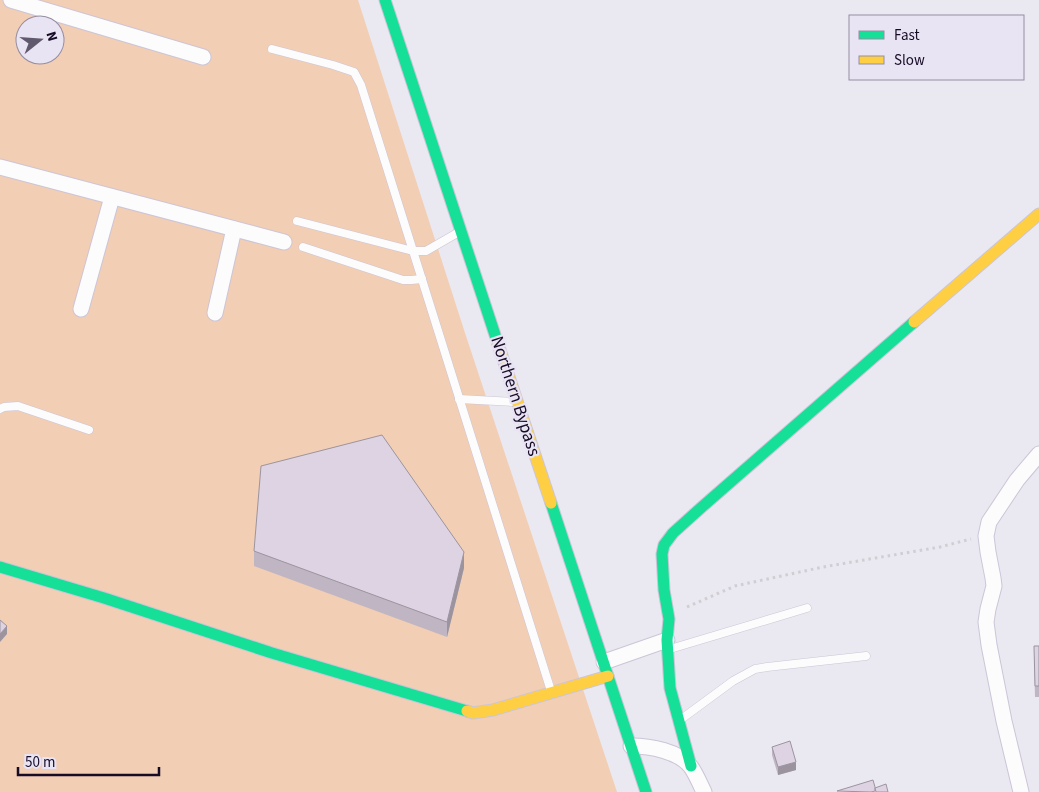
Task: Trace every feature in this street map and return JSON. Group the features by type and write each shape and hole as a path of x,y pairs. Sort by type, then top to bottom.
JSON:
{"street":[{"path":"10,0 203,57"},
{"name":"Northern Bypass","path":"385,0 646,792"},
{"path":"0,167 284,242"},
{"path":"81,309 112,197"},
{"path":"704,792 691,766 670,688 669,619 664,590 662,554 664,545 673,532 1039,214"},
{"path":"215,313 234,229"},
{"path":"1021,792 989,645 986,622 994,578 986,536 989,522 1017,480 1039,454"},
{"path":"0,567 104,598 272,653 473,713 493,710 551,692 668,645"},
{"path":"632,746 645,746 660,750 679,757 691,766"}],"lane":[{"path":"272,49 354,72 361,85 551,692"},
{"path":"297,221 413,251 426,251 461,231"},
{"path":"303,247 403,280 422,279"},
{"path":"459,399 518,403"},
{"path":"0,409 18,406 89,430"},
{"path":"668,645 807,608"},
{"path":"679,721 733,681 755,669 866,656"}],"path":[{"path":"669,619 692,604 735,586 822,567 940,547 986,536"}],"shaded area":[{"path":"0,0 358,0 465,333 617,792 0,792"}],"building":[{"path":"382,435 464,552 447,622 254,551 261,466"},
{"path":"0,620 7,626 0,634"},
{"path":"1034,646 1039,646 1039,686 1035,686"},
{"path":"790,741 796,762 778,767 772,747"},
{"path":"873,780 875,791 837,791"},
{"path":"886,784 888,792 876,792 875,788"}],"traffic: fast":[{"path":"385,0 498,344"},
{"path":"691,766 670,688 667,640 669,619 664,590 662,554 664,545 673,533 703,506 914,322"},
{"path":"551,503 646,792"},
{"path":"0,567 104,598 272,653 467,711"}],"traffic: slow":[{"path":"914,322 1039,214"},
{"path":"498,344 551,503"},
{"path":"467,711 473,713 493,710 608,676"}]}
